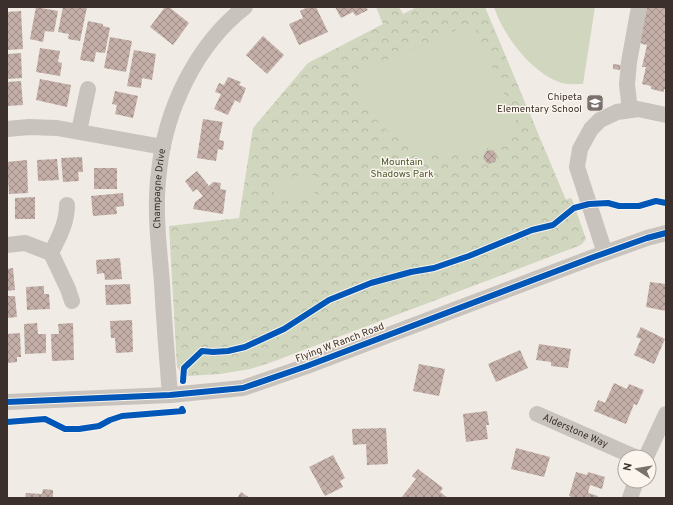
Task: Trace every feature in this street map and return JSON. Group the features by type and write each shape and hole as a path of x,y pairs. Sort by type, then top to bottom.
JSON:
{"street":[{"name":"Champagne Drive","path":"170,395 157,221 159,171 163,147 168,125 186,80 224,26 245,7"},
{"path":"630,110 627,85 629,62 639,7"},
{"path":"79,131 88,89"},
{"path":"605,253 579,178 577,167 578,157 585,139 591,129 600,120 617,112 638,109 666,115"},
{"path":"7,129 43,127 79,131 163,147"},
{"path":"51,253 62,231 67,216 67,205"},
{"name":"Flying W Ranch Road","path":"7,402 170,395 243,388 272,379 605,253 666,233"},
{"path":"7,245 25,243 51,253 72,301"},
{"name":"Alderstone Way","path":"537,414 617,449"},
{"path":"650,449 666,414"}],"green space":[{"name":"Mountain Shadows Park","path":"376,7 399,7 403,14 417,7 485,7 566,200 570,198 572,199 586,239 581,245 272,362 250,369 220,374 188,376 182,373 177,367 169,226 239,218 253,128 308,63 383,24"},
{"path":"494,7 595,7 583,84 562,83 548,77 538,70 519,51 511,40 498,18"},
{"path":"468,25 475,28 521,132 481,151 467,154 436,154 408,144 383,127 372,115 361,95 356,73"},
{"path":"313,175 315,199 274,202 273,178"}],"building":[{"path":"36,7 58,11 54,32 45,31 43,42 30,39"},
{"path":"63,7 87,7 80,41 68,39 69,34 58,32"},
{"path":"165,7 169,7 189,23 173,45 150,27"},
{"path":"308,7 316,7 328,32 299,45 289,24 303,18 300,11"},
{"path":"335,7 366,7 368,10 356,16 353,12 341,18"},
{"path":"647,7 666,7 666,90 664,89 664,92 651,89 651,86 642,84 646,67 642,67 647,45 639,43"},
{"path":"21,11 23,49 7,50 7,12"},
{"path":"88,21 103,24 103,26 110,28 105,53 96,52 94,62 80,60"},
{"path":"263,36 284,55 267,74 246,55"},
{"path":"110,37 132,41 126,72 104,68"},
{"path":"40,48 60,51 58,62 62,63 60,76 36,72"},
{"path":"134,50 156,54 152,80 142,78 141,88 127,86"},
{"path":"21,53 22,78 7,79 7,54"},
{"path":"613,64 621,65 620,70 613,69"},
{"path":"228,77 241,82 239,85 246,88 240,103 235,100 228,115 214,109 221,94 215,92 219,83 224,85"},
{"path":"40,79 71,85 67,107 36,100"},
{"path":"21,81 23,105 7,106 7,82"},
{"path":"115,91 138,96 133,118 115,114 117,105 112,104"},
{"path":"203,119 223,122 219,140 224,141 223,150 218,149 216,161 197,158"},
{"path":"493,150 497,155 495,162 488,164 483,158 486,151"},
{"path":"82,157 83,172 78,172 79,181 63,182 61,158"},
{"path":"57,159 59,180 38,181 37,160"},
{"path":"27,160 28,193 9,194 7,162"},
{"path":"94,168 117,168 117,189 94,189"},
{"path":"197,171 209,186 213,182 221,183 220,189 226,190 223,214 193,209 195,202 203,196 197,189 193,192 185,181"},
{"path":"123,193 124,206 116,207 117,214 93,216 91,196"},
{"path":"35,197 35,219 15,219 15,198"},
{"path":"120,258 122,279 105,280 104,273 97,274 96,260"},
{"path":"13,268 15,290 7,291 7,269"},
{"path":"650,282 666,284 666,311 646,307"},
{"path":"130,284 131,304 106,305 105,285"},
{"path":"44,286 44,294 49,294 50,309 27,310 26,287"},
{"path":"7,296 15,296 17,317 7,318"},
{"path":"132,320 133,352 116,353 115,338 111,338 110,321"},
{"path":"37,323 38,334 46,334 46,353 25,354 24,324"},
{"path":"73,323 74,360 52,361 51,334 59,334 58,324"},
{"path":"641,327 665,339 654,364 634,355 641,339 636,337"},
{"path":"20,333 21,357 17,357 17,362 7,363 7,334"},
{"path":"539,344 571,349 568,368 551,366 551,362 536,360"},
{"path":"520,350 528,368 496,382 488,364"},
{"path":"419,364 445,369 439,396 413,391"},
{"path":"614,383 627,389 629,384 644,390 637,405 634,404 626,424 594,411 598,400 605,403"},
{"path":"487,411 489,425 486,425 488,439 466,442 463,414"},
{"path":"386,428 388,464 367,465 366,444 353,445 352,429"},
{"path":"516,448 550,457 544,477 511,469"},
{"path":"333,455 345,478 340,481 343,487 325,496 309,467"},
{"path":"418,469 443,488 440,492 448,498 401,498 416,479 412,476"},
{"path":"576,472 587,475 588,472 605,477 602,489 590,485 588,493 598,496 597,498 574,498 569,496"},
{"path":"43,489 53,490 53,498 25,498 26,493 42,494"},
{"path":"241,492 250,498 237,498"}],"cycle path":[{"path":"183,381 184,368 202,351 228,351 245,347 284,329 329,300 371,283 411,272 434,268 469,256 532,230 553,225 574,208 589,204 608,203 619,206 639,206 656,201 666,203"},
{"path":"7,402 170,395 243,388 307,366 591,258 647,238 666,233"},
{"path":"7,422 45,419 65,429 79,429 99,426 122,416 183,411 182,409"}],"place":[{"name":"Chipeta Elementary School","path":"595,103"}]}
